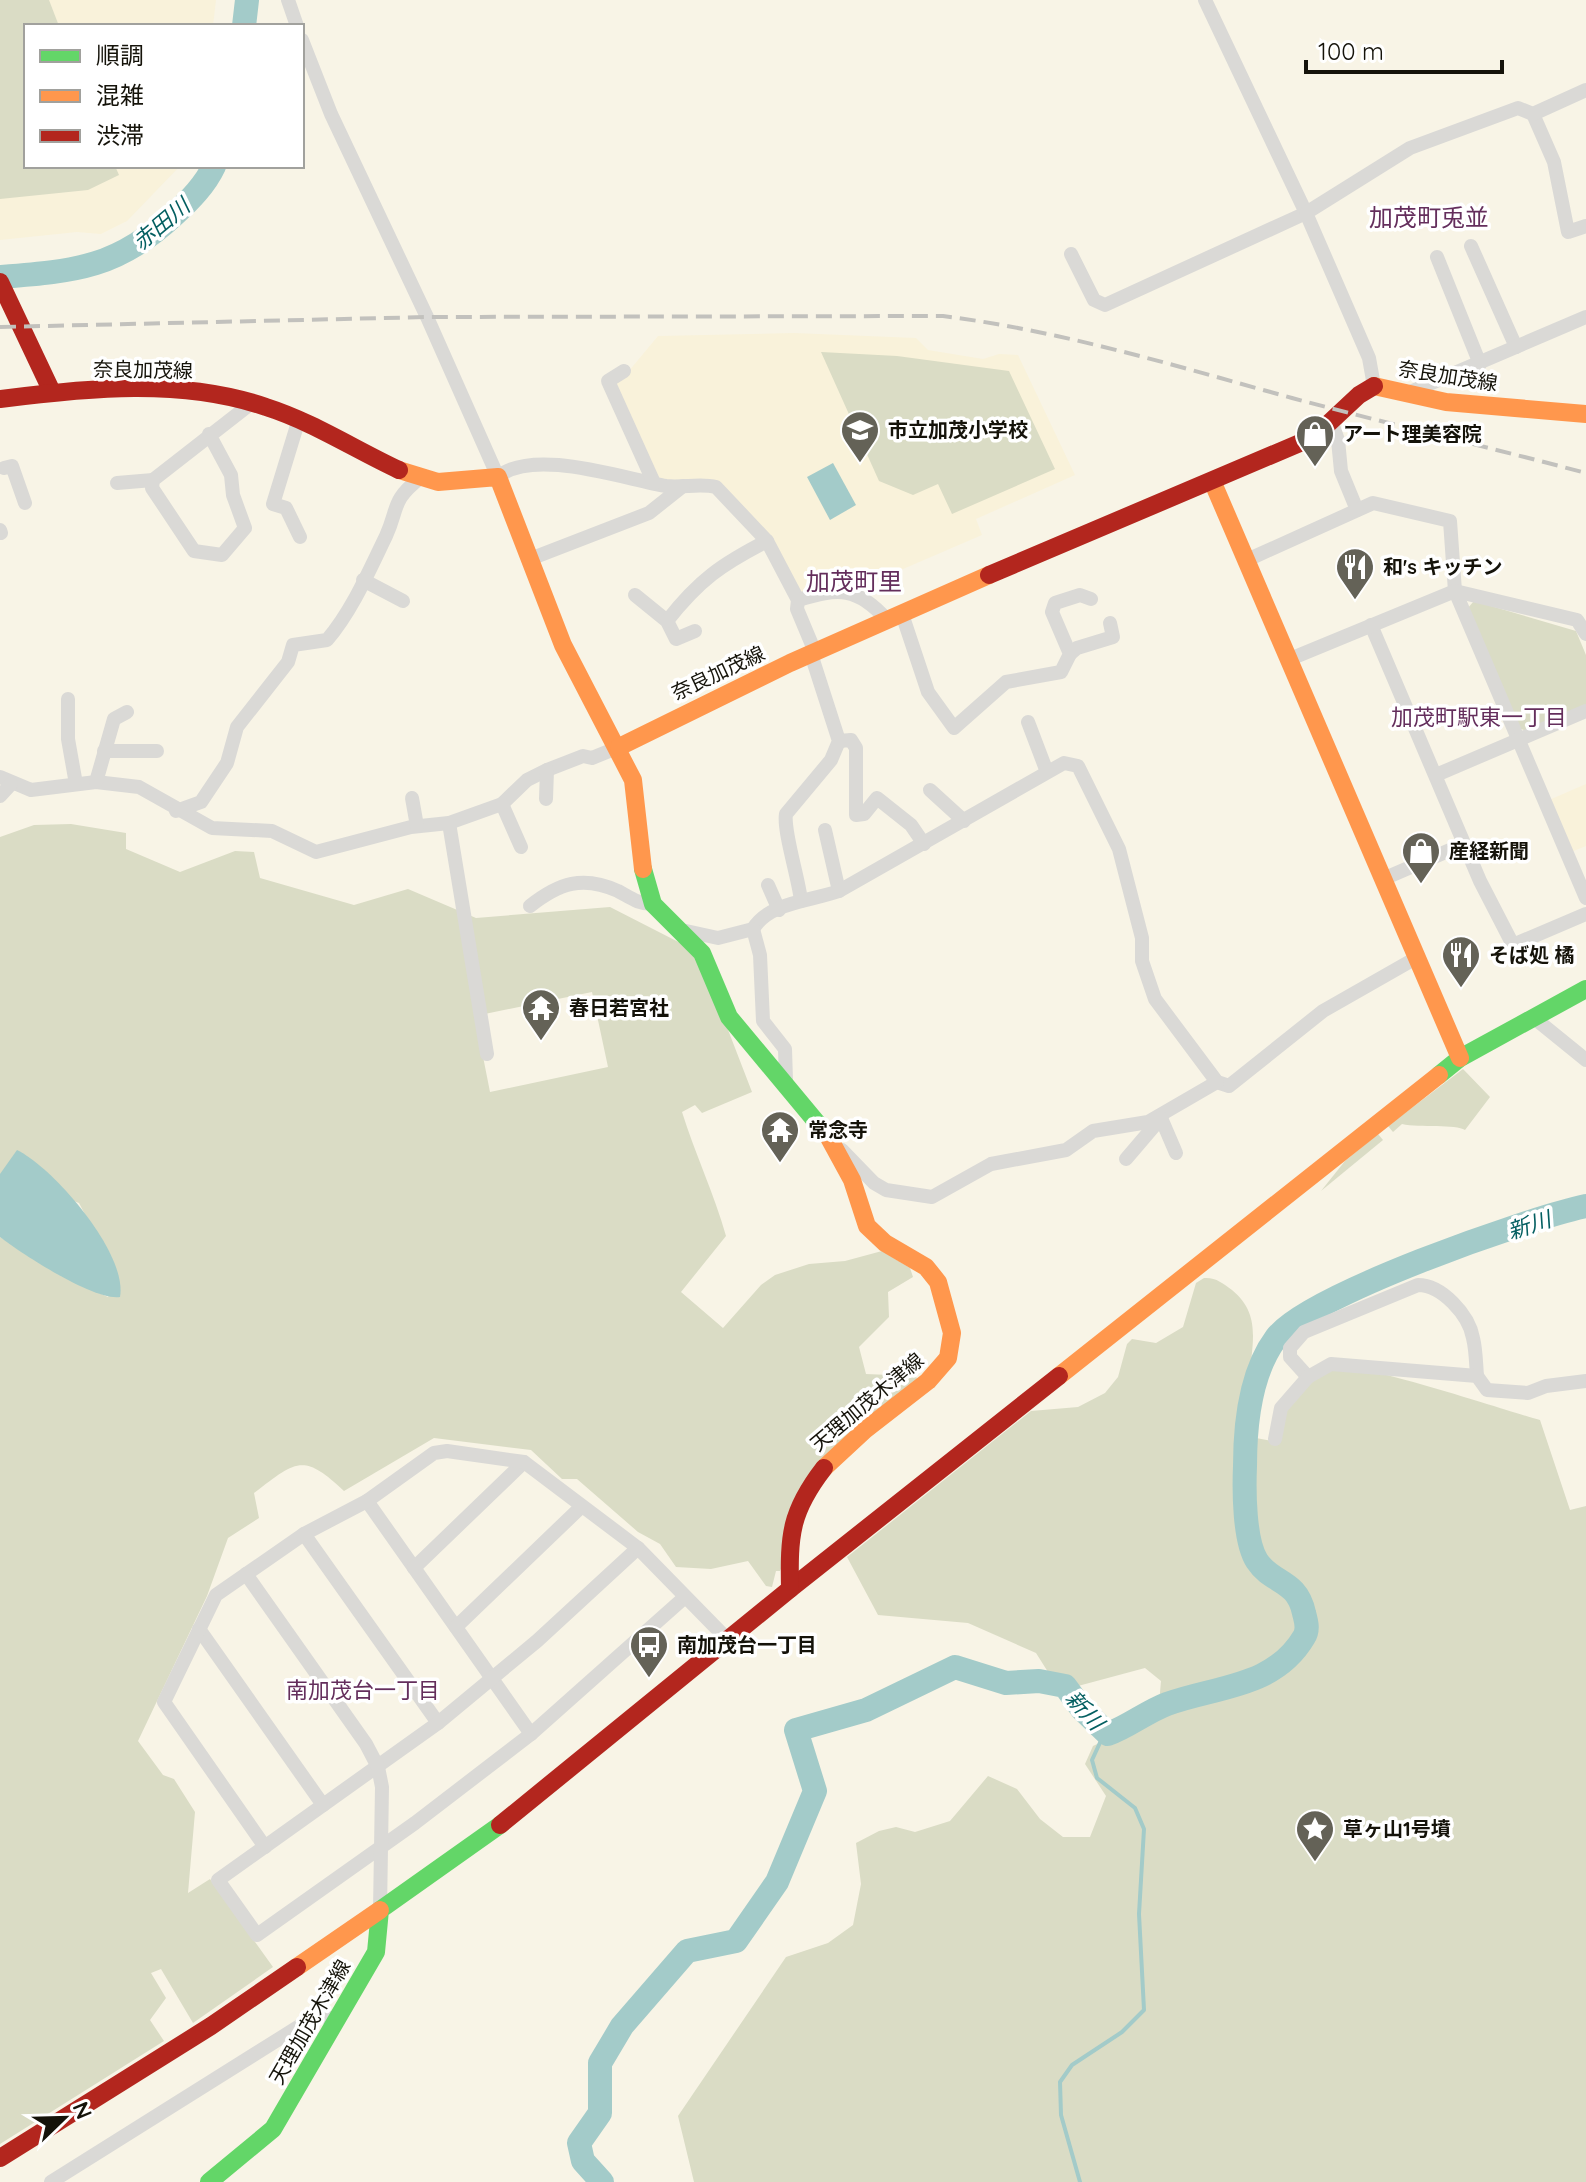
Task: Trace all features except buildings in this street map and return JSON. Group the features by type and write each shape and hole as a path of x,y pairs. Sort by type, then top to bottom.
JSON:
{"main road":[{"path":"0,282 5,305 52,392"},
{"name":"奈良加茂線","path":"619,747 813,653 985,575 1213,483 1333,426 1357,395 1374,386 1446,402 1586,414"},
{"name":"奈良加茂線","path":"0,399 52,392 216,394 253,402 299,419 420,478 443,482 498,477"},
{"path":"498,477 588,700 619,747 640,804 645,876 653,904"},
{"path":"1213,483 1460,1058"},
{"name":"天理加茂木津線","path":"653,904 686,931 706,958 728,1016 786,1081 833,1145 852,1177 862,1215 871,1233 934,1276 953,1338 951,1355 934,1377 851,1438 809,1484 791,1522 788,1542 790,1589"},
{"path":"0,2158 211,2026 529,1804 727,1639 1460,1058 1586,989"},
{"name":"天理加茂木津線","path":"209,2182 254,2148 273,2129 376,1952 380,1910"}],"street":[{"path":"288,0 296,24"},
{"path":"1205,0 1306,213 1369,358 1374,386"},
{"path":"304,45 331,114 498,477 518,467 535,465 589,469 654,483 716,487 767,541 798,600 797,609 839,741 831,760 786,814 784,826 797,863 801,901"},
{"path":"1533,114 1586,90"},
{"path":"1071,254 1094,300 1105,305 1306,213 1410,148 1518,108 1533,114 1554,162 1568,232 1586,226"},
{"path":"1471,246 1516,347"},
{"path":"1437,257 1480,364"},
{"path":"1408,393 1586,317"},
{"path":"624,371 608,381 654,483"},
{"path":"117,483 153,480 253,402"},
{"path":"299,419 273,504 286,508 300,537"},
{"path":"1333,426 1338,440 1341,471 1357,510"},
{"path":"153,480 152,488 194,551 222,555 245,528 233,495 231,475 209,434"},
{"path":"1,465 12,466 25,503"},
{"path":"176,811 201,802 227,763 237,727 288,662 293,645 327,640 339,626 387,533 394,506 403,492 420,478"},
{"path":"530,559 649,513 683,486"},
{"path":"1247,560 1357,510 1381,503 1450,521 1455,591 1586,898"},
{"path":"667,621 686,597 721,565 767,541"},
{"path":"363,580 403,601"},
{"path":"798,600 834,589 864,599 894,617 928,692 954,728 1006,682 1061,672 1070,654 1077,648 1113,637 1110,623"},
{"path":"1290,659 1455,591 1577,620 1586,634"},
{"path":"635,595 667,621 676,639 695,631"},
{"path":"1070,654 1052,612 1055,603 1080,595 1091,599"},
{"path":"1371,625 1464,844 1513,945 1586,914"},
{"path":"68,699 68,739 76,784"},
{"path":"1436,775 1586,711"},
{"path":"96,782 114,719 127,712"},
{"path":"1028,722 1047,772"},
{"path":"839,741 851,740 856,748 856,815 864,814 877,798 903,817 924,844"},
{"path":"0,796 5,780 31,790 96,782 139,787 176,811 212,828 272,831 316,852 417,826 449,823 502,804 527,780 547,770 619,747"},
{"path":"104,751 157,751"},
{"path":"686,931 718,938 753,929 759,919 779,910 839,891 1064,763 1078,766 1119,849 1142,938 1142,961 1155,999 1217,1082 1229,1086 1313,1018 1416,958"},
{"path":"546,799 547,770"},
{"path":"930,790 964,821"},
{"path":"412,798 417,826"},
{"path":"502,804 521,847"},
{"path":"449,823 487,1054"},
{"path":"825,830 839,891"},
{"path":"1383,879 1464,844"},
{"path":"530,906 549,891 579,880 601,884 640,904 653,904"},
{"path":"768,885 779,910"},
{"path":"753,929 760,955 763,1021 785,1049 786,1081"},
{"path":"1533,1017 1586,1060"},
{"path":"833,1145 847,1153 874,1183 886,1190 932,1197 991,1164 1066,1150 1093,1131 1148,1122 1217,1082"},
{"path":"1161,1116 1176,1153"},
{"path":"1126,1159 1161,1116"},
{"path":"1308,1377 1290,1357 1290,1348 1304,1332 1398,1293 1432,1285 1445,1294 1470,1329 1477,1376 1487,1390 1528,1393 1546,1386 1586,1381"},
{"path":"1275,1439 1281,1408 1308,1377 1336,1363 1477,1376"},
{"path":"265,1847 164,1702 211,1601 304,1534 367,1501 440,1451 524,1462 638,1548 727,1639"},
{"path":"414,1568 524,1462"},
{"path":"367,1501 531,1734"},
{"path":"456,1627 581,1507"},
{"path":"304,1534 438,1723"},
{"path":"638,1548 492,1679 438,1723 218,1880 257,1935 380,1848 531,1734 685,1597"},
{"path":"246,1574 366,1744 378,1767 382,1787 380,1910"},
{"path":"199,1629 323,1805"},
{"path":"51,2182 72,2176 306,2022 323,2016 336,2020"}],"shaded area":[{"path":"0,0 216,0 213,24 24,24 24,168 178,168 127,221 101,234 77,232 0,240"},
{"name":"市立加茂小学校","path":"794,333 916,338 928,350 983,359 999,354 1018,355 1075,475 976,519 982,535 852,591 807,594 798,590 719,481 660,480 615,389 618,377 628,372 658,336"},
{"path":"1586,784 1586,846 1571,852 1549,800"}],"green space":[{"path":"0,0 49,0 58,24 24,24 24,168 116,168 119,175 88,190 0,199"},
{"path":"821,352 897,356 1009,371 1055,469 952,514 938,484 913,495 879,481"},
{"path":"1474,601 1576,631 1586,655 1586,706 1527,731 1518,728 1467,609"},
{"path":"71,824 126,833 126,849 180,872 235,851 254,852 260,878 354,905 408,889 476,918 610,907 698,952 752,1092 702,1113 695,1105 682,1112 726,1236 681,1292 723,1328 761,1285 775,1275 809,1264 845,1261 882,1251 910,1268 913,1277 888,1292 889,1317 859,1347 866,1374 913,1376 924,1381 838,1444 780,1571 776,1571 772,1587 766,1586 748,1561 711,1569 676,1567 660,1544 638,1532 577,1479 562,1479 531,1450 434,1438 344,1491 319,1470 299,1465 254,1493 259,1518 228,1538 207,1596 138,1741 163,1775 174,1779 195,1812 188,1893 210,1879 273,1967 193,2023 161,1969 151,1973 166,1998 150,2020 164,2041 0,2144 0,1237 67,1278 108,1297 119,1279 79,1203 0,1174 0,837 34,825","holes":["592,992 608,1067 490,1092 475,1016"]},
{"path":"1463,1069 1490,1097 1465,1130 1402,1124 1393,1132 1388,1126"},
{"path":"1378,1134 1383,1140 1321,1191 1345,1161"},
{"path":"1204,1278 1229,1287 1249,1312 1253,1336 1250,1388 1256,1438 1277,1442 1294,1397 1321,1371 1347,1367 1371,1371 1540,1420 1570,1510 1586,1506 1586,2182 694,2182 678,2116 786,1957 828,1943 853,1925 861,1884 856,1843 879,1831 896,1827 915,1832 950,1821 988,1776 1017,1789 1040,1819 1063,1837 1090,1837 1106,1796 1085,1764 1093,1746 1158,1715 1161,1681 1145,1668 1078,1686 1048,1672 1036,1653 968,1623 878,1615 847,1557 1031,1411 1078,1407 1105,1393 1118,1377 1127,1344 1132,1339 1156,1343 1183,1327 1196,1283"}],"water":[{"path":"833,463 856,505 830,520 807,477"},
{"path":"17,1150 68,1193 101,1236 119,1279 120,1297 93,1292 76,1284 0,1237 0,1174"}],"waterway":[{"name":"赤田川","path":"244,24 247,0"},
{"name":"赤田川","path":"0,277 74,269 115,256 134,246 175,214 202,186 213,168"},
{"name":"新川","path":"602,2182 583,2161 579,2143 600,2113 600,2063 622,2026 687,1951 736,1941 777,1882 815,1791 796,1730 866,1710 955,1667 1006,1683 1039,1681 1065,1686 1082,1709 1108,1734 1167,1704 1243,1683 1277,1666 1292,1654 1304,1637 1306,1622 1296,1594 1257,1561 1247,1528 1245,1488 1246,1433 1251,1399 1260,1367 1276,1338 1296,1321 1329,1301 1372,1281 1471,1242 1586,1206"},
{"path":"1080,2182 1061,2115 1060,2082 1072,2065 1122,2032 1144,2010 1139,1914 1144,1829 1135,1808 1097,1778 1092,1760 1104,1734"}],"railway":[{"path":"0,327 427,317 943,316 1031,331 1119,351 1586,473"}],"traffic: fast":[{"path":"643,869 653,904 702,953 729,1017 828,1136"},
{"path":"1439,1075 1460,1058 1586,989"},
{"path":"209,2182 273,2129 376,1952 380,1910 500,1825"}],"traffic: slow":[{"path":"1374,386 1446,402 1586,414"},
{"path":"399,470 438,482 498,477 563,645 633,780 643,869"},
{"path":"1213,483 1460,1058"},
{"path":"619,747 790,663 989,575"},
{"path":"1059,1376 1439,1075"},
{"path":"824,1468 865,1430 928,1381 948,1358 952,1333 938,1282 926,1267 885,1243 867,1226 852,1180 828,1136"},
{"path":"297,1967 380,1910"}],"traffic: jam":[{"path":"0,282 52,392"},
{"path":"989,575 1314,437 1359,395 1374,386"},
{"path":"0,399 100,389 201,392 283,413 399,470"},
{"path":"790,1589 1059,1376"},
{"path":"500,1825 790,1589 794,1525 804,1498 824,1468"},
{"path":"0,2158 211,2026 297,1967"}],"place":[{"name":"市立加茂小学校","path":"860,464"},
{"name":"アート理美容院","path":"1315,468"},
{"name":"和's キッチン","path":"1355,601"},
{"name":"産経新聞","path":"1421,885"},
{"name":"そば処 橘","path":"1461,989"},
{"name":"春日若宮社","path":"541,1042"},
{"name":"常念寺","path":"780,1164"},
{"name":"南加茂台一丁目","path":"649,1679"},
{"name":"草ヶ山1号墳","path":"1315,1863"}],"district":[{"name":"加茂町兎並","path":"1429,218"},
{"name":"加茂町里","path":"854,582"},
{"name":"加茂町駅東一丁目","path":"1479,717"},
{"name":"南加茂台一丁目","path":"363,1690"}]}
